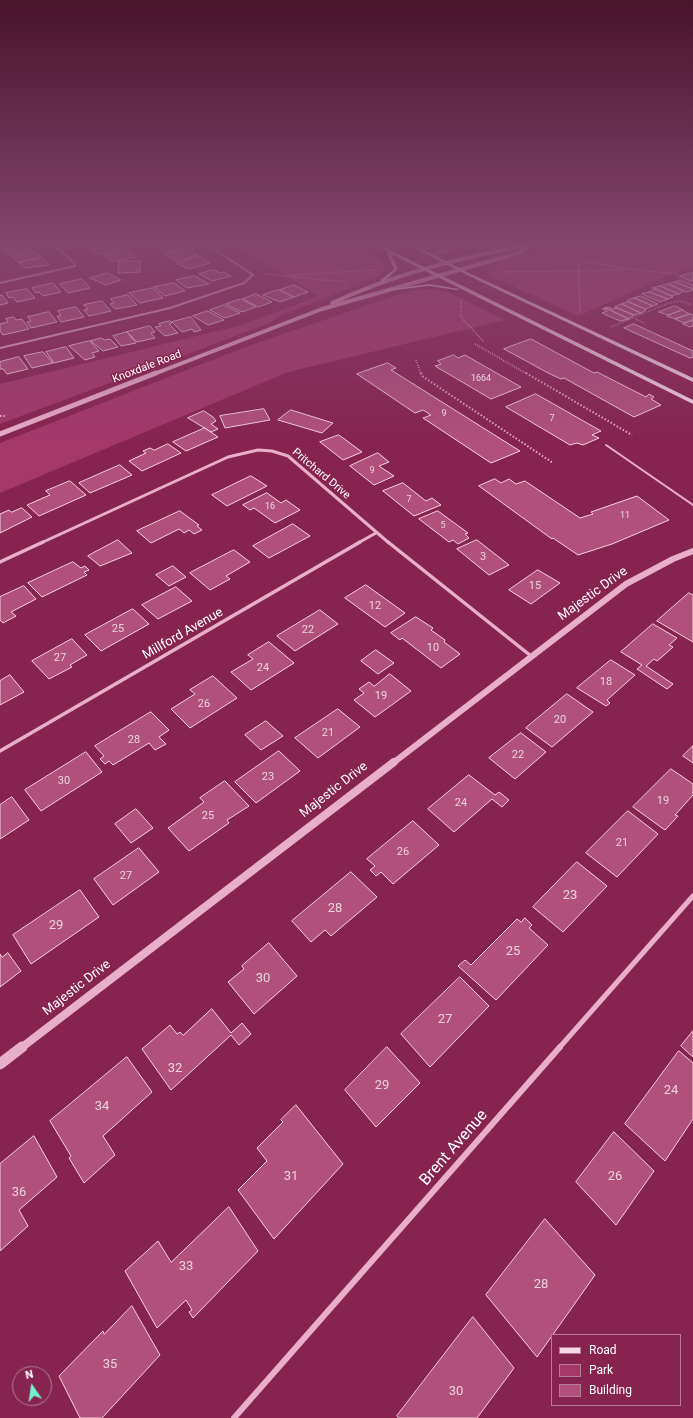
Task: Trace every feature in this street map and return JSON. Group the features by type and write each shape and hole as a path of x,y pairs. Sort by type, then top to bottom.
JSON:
{"main road":[{"path":"506,310 693,402"},
{"path":"545,310 693,380"}],"street":[{"path":"0,348 161,310"},
{"name":"Knoxdale Road","path":"0,434 319,310"},
{"name":"Pritchard Drive","path":"0,562 228,457 254,449 274,450 288,456 376,533 531,656"},
{"name":"Millford Avenue","path":"0,751 376,533"},
{"name":"Majestic Drive","path":"0,1064 626,584 673,559 693,551"},
{"name":"Brent Avenue","path":"234,1418 693,896"}],"lane":[{"path":"606,445 693,506"}],"path":[{"path":"462,310 461,317 483,341"},
{"path":"609,328 652,310"},
{"path":"635,318 645,324"},
{"path":"475,344 632,435"},
{"path":"416,360 422,376 553,463"}],"green space":[{"path":"281,310 294,310 282,315 270,323 0,424 0,384 238,326"},
{"path":"353,310 485,310 505,320 288,372 0,493 0,443 248,346"},
{"path":"565,310 591,310 578,316"}],"building":[{"path":"79,310 84,317 61,322 57,316 61,316 58,311"},
{"path":"84,310 111,311 89,316"},
{"path":"210,310 234,310 240,313 225,318"},
{"path":"605,310 611,310 629,319 620,321 602,313 607,311"},
{"path":"610,310 622,310 634,315 629,319"},
{"path":"622,310 635,310 641,313 633,315"},
{"path":"635,310 646,310 641,313"},
{"path":"664,310 682,310 668,315 659,312"},
{"path":"682,310 690,314 675,319 667,316"},
{"path":"208,311 224,320 208,325 193,316"},
{"path":"49,312 57,322 31,328 27,322 31,321 28,317"},
{"path":"690,314 693,315 693,320 684,323 675,319"},
{"path":"14,317 16,320 22,319 29,329 3,335 0,331 0,324 8,322 6,319"},
{"path":"191,317 201,330 194,332 192,329 182,332 172,322"},
{"path":"693,320 693,326 690,327 683,324"},
{"path":"170,321 172,323 169,324 178,333 165,336 155,327 161,326 159,324"},
{"path":"634,324 693,351 693,357 690,358 624,328"},
{"path":"150,326 155,332 151,333 155,338 137,342 127,332"},
{"path":"127,332 136,343 121,346 113,336"},
{"path":"102,338 104,340 110,339 118,347 103,351 91,341"},
{"path":"531,339 594,373 597,372 646,397 649,394 654,397 651,399 661,405 634,417 564,378 561,379 550,374 504,349"},
{"path":"90,341 99,351 92,353 95,357 85,360 69,346"},
{"path":"66,347 74,358 54,363 46,352"},
{"path":"43,352 53,363 32,368 24,356"},
{"path":"454,355 458,358 465,355 521,387 491,399 435,366 441,364 438,361"},
{"path":"19,357 28,369 7,374 3,369 0,369 0,362"},
{"path":"388,363 396,368 391,370 520,451 491,463 423,418 431,415 423,410 415,413 357,374"},
{"path":"536,394 601,431 592,435 599,438 583,445 577,443 570,445 506,407"},
{"path":"264,409 270,420 225,428 220,416"},
{"path":"291,410 333,423 322,433 278,420"},
{"path":"204,411 213,417 216,421 211,424 218,429 211,432 188,418"},
{"path":"205,428 218,437 186,451 173,442"},
{"path":"339,435 362,452 343,460 320,442"},
{"path":"168,444 181,453 142,471 129,461 146,453 143,451 150,448 154,450"},
{"path":"378,453 389,462 379,466 394,476 374,485 350,466"},
{"path":"120,465 132,475 90,493 79,483"},
{"path":"251,476 267,486 227,506 212,495"},
{"path":"495,479 501,483 509,479 516,484 525,481 580,518 593,514 591,512 637,496 669,520 612,544 578,555 553,538 552,539 479,486"},
{"path":"70,481 86,495 39,516 27,505 50,495 46,491"},
{"path":"403,483 426,501 432,498 441,505 414,516 383,491"},
{"path":"267,493 281,503 286,500 300,510 275,523 254,508 250,510 243,505"},
{"path":"22,508 32,517 0,533 0,514 9,510 11,512"},
{"path":"180,511 199,525 197,526 202,530 194,534 189,530 184,533 179,529 151,543 137,531"},
{"path":"438,511 468,533 465,534 469,538 458,544 453,540 449,542 419,519"},
{"path":"293,524 310,536 269,558 253,546"},
{"path":"118,540 132,553 100,566 88,556"},
{"path":"477,540 509,565 489,575 457,549"},
{"path":"234,550 250,562 226,576 230,579 210,590 190,573"},
{"path":"73,562 81,568 85,566 89,570 84,572 87,575 42,597 28,583"},
{"path":"173,566 186,577 169,586 156,575"},
{"path":"538,570 560,583 531,604 509,590"},
{"path":"366,585 405,613 385,627 345,598"},
{"path":"24,586 36,599 11,612 16,616 3,623 0,620 0,597"},
{"path":"176,587 192,601 158,619 142,605"},
{"path":"689,593 693,595 693,642 657,621"},
{"path":"133,609 149,624 101,651 85,635"},
{"path":"320,610 338,624 295,651 277,636"},
{"path":"416,617 433,628 431,630 445,640 444,642 460,654 441,668 402,638 400,640 391,633"},
{"path":"653,624 677,638 669,645 673,647 657,661 654,659 646,666 673,684 667,689 637,669 642,665 621,652"},
{"path":"72,639 87,655 70,665 72,667 49,679 32,661"},
{"path":"269,642 294,663 251,690 231,672 253,659 248,655"},
{"path":"376,650 394,663 378,674 361,661"},
{"path":"611,660 635,675 607,700 610,703 606,706 577,688"},
{"path":"390,674 411,691 375,717 354,700 364,693 359,689 369,682 374,686"},
{"path":"10,675 24,692 0,705 0,681"},
{"path":"213,676 237,698 190,728 171,709 195,694 190,690"},
{"path":"567,694 593,712 552,747 526,728"},
{"path":"338,709 360,727 318,758 295,738"},
{"path":"151,712 169,730 159,737 166,744 155,750 149,743 113,765 109,761 105,764 100,759 104,756 95,746"},
{"path":"266,721 283,736 261,750 245,735"},
{"path":"521,733 546,752 515,779 489,758"},
{"path":"693,746 693,763 683,756"},
{"path":"279,751 300,771 256,803 235,782"},
{"path":"86,752 102,772 41,811 25,790"},
{"path":"671,769 693,784 693,795 675,815 678,816 665,830 633,807"},
{"path":"469,775 495,795 499,792 509,800 502,807 492,799 454,832 428,809"},
{"path":"225,781 249,806 227,820 229,823 189,851 168,828 204,802 200,798"},
{"path":"12,797 29,820 0,839 0,805"},
{"path":"136,809 153,828 131,843 115,824"},
{"path":"628,811 658,834 617,877 586,853"},
{"path":"413,821 439,845 393,884 381,872 376,876 370,870 375,866 367,859"},
{"path":"139,848 159,872 113,905 94,879"},
{"path":"577,862 607,886 563,932 533,907"},
{"path":"351,872 377,897 331,936 325,930 311,942 292,921"},
{"path":"80,890 99,917 31,964 13,935"},
{"path":"525,918 532,925 529,928 548,945 496,1000 458,966 465,960 471,965 517,919 521,922"},
{"path":"269,943 297,976 254,1014 228,982 244,969 242,966"},
{"path":"8,953 21,971 0,987 0,954 2,957"},
{"path":"460,977 489,1006 430,1067 401,1034"},
{"path":"212,1009 231,1033 242,1023 251,1034 239,1045 231,1035 171,1090 142,1049 170,1025 177,1034 180,1032 183,1035"},
{"path":"693,1031 693,1057 681,1046"},
{"path":"387,1047 420,1083 376,1127 345,1090"},
{"path":"679,1051 693,1063 693,1119 665,1161 625,1124"},
{"path":"127,1057 152,1092 103,1136 115,1155 84,1183 69,1158 71,1156 50,1121"},
{"path":"296,1105 343,1164 274,1239 238,1190 267,1161 257,1148 283,1122 281,1120"},
{"path":"614,1132 654,1171 616,1225 576,1182"},
{"path":"34,1136 57,1177 19,1210 28,1226 0,1251 0,1164"},
{"path":"229,1207 258,1251 193,1318 189,1312 192,1310 186,1300 157,1328 125,1271 158,1241 171,1262"},
{"path":"545,1219 595,1275 553,1334 551,1334 551,1337 537,1357 486,1295"},
{"path":"132,1306 160,1355 102,1418 80,1418 59,1376 103,1331 104,1334"},
{"path":"473,1317 514,1368 477,1418 399,1418 397,1416"}]}
